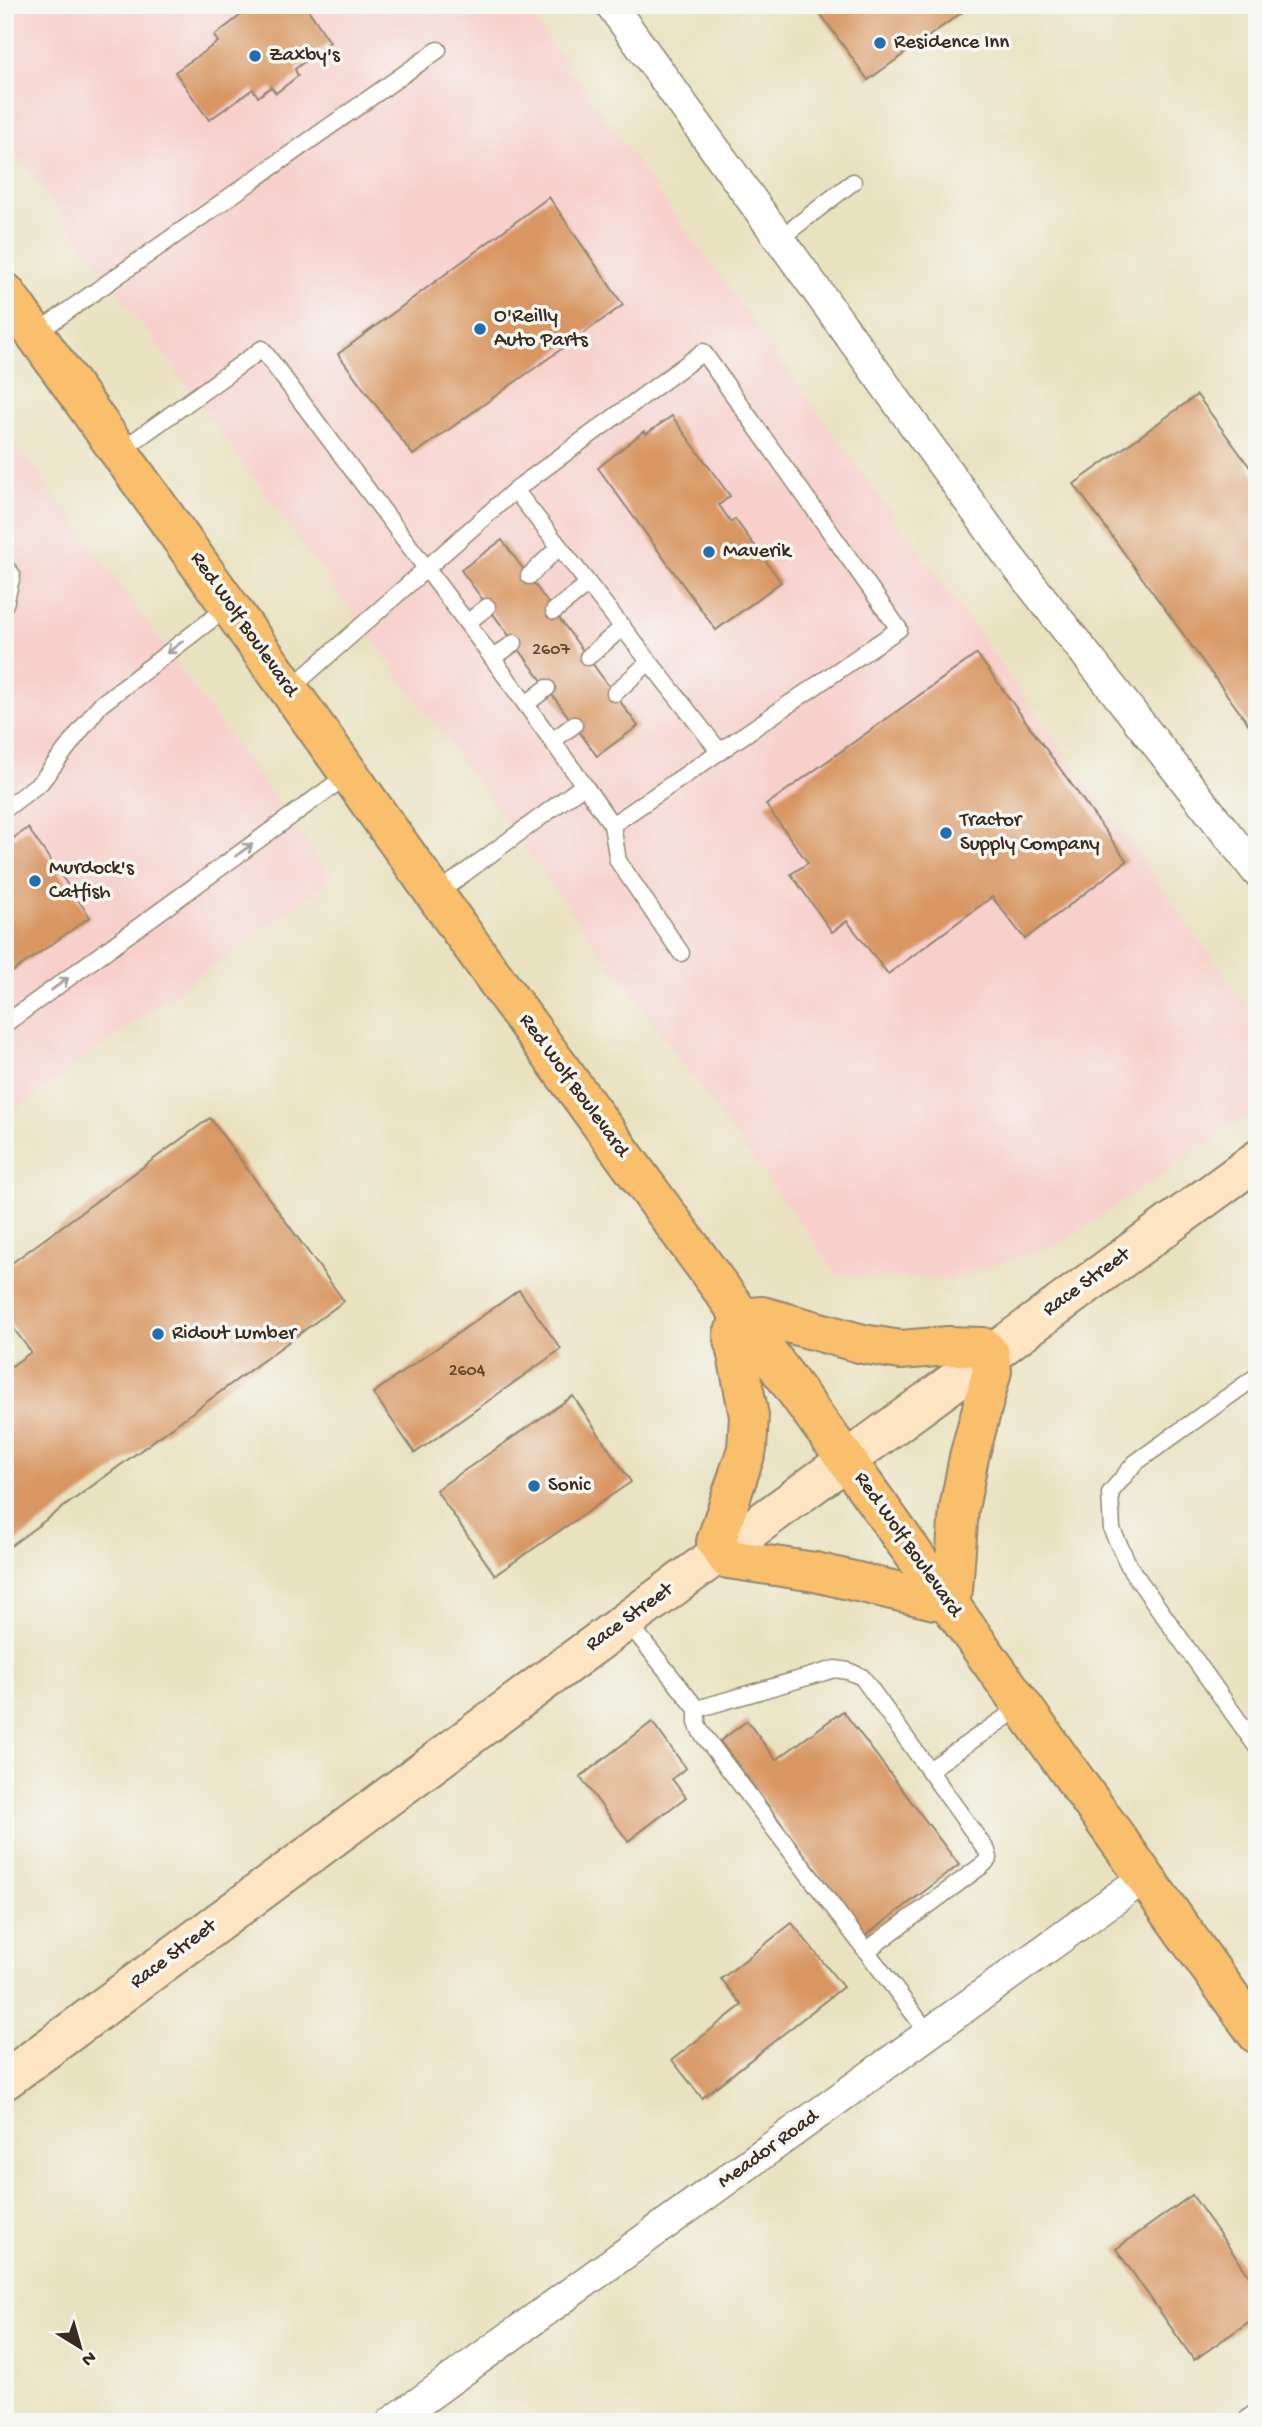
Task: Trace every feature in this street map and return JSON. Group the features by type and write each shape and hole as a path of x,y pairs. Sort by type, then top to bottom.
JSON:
{"highway":[{"name":"Red Wolf Boulevard","path":"5,292 435,895 847,1461 1145,1877 1251,2015"},
{"path":"762,1316 901,1350 948,1346 983,1347 990,1354 992,1371 968,1457 959,1508 953,1590 945,1598 935,1600 815,1572 728,1559 722,1552 716,1542 747,1448 749,1416 733,1334 742,1318 762,1316"}],"street":[{"path":"611,5 1007,554 1257,872"},
{"name":"Race Street","path":"5,2080 1257,1160"},
{"name":"Meador Road","path":"392,2422 1145,1877"}],"lane":[{"path":"35,334 438,50"},
{"path":"779,239 853,181"},
{"path":"119,452 261,349 467,623 612,825 618,861 681,953"},
{"path":"289,690 515,490 703,352 899,629 612,825"},
{"path":"515,490 720,752"},
{"path":"529,576 559,547"},
{"path":"5,566 12,575 5,604"},
{"path":"554,611 588,584"},
{"path":"5,809 41,782 100,705 229,606"},
{"path":"467,623 487,607"},
{"path":"588,657 623,627"},
{"path":"493,659 514,643"},
{"path":"615,693 649,662"},
{"path":"526,704 547,688"},
{"path":"552,741 574,725"},
{"path":"5,1024 349,774"},
{"path":"435,895 584,785"},
{"path":"1257,1376 1135,1463 1110,1493 1112,1530 1130,1568 1257,1747"},
{"path":"627,1621 697,1709 697,1723 701,1732 929,2034"},
{"path":"697,1709 835,1669 862,1677 987,1851 989,1858 985,1864 866,1951"},
{"path":"929,1770 1022,1706"}],"shaded area":[{"path":"5,5 524,5 1257,1019 1257,1109 1064,1242 950,1280 838,1276 5,138"},
{"path":"5,427 333,879 5,1117"}],"building":[{"name":"Zaxby's","path":"254,5 305,5 330,42 295,69 298,76 276,93 271,87 258,97 253,89 209,120 175,72 218,42 214,36"},
{"name":"Residence Inn","path":"814,5 972,5 868,80"},
{"name":"O'Reilly Auto Parts","path":"549,197 623,305 413,455 338,354"},
{"path":"1197,395 1257,477 1257,736 1074,484"},
{"name":"Maverik","path":"672,416 730,496 719,505 731,522 735,519 781,582 716,630 598,468 644,431 646,434"},
{"path":"502,540 638,726 597,756 461,570"},
{"name":"Tractor Supply Company","path":"977,654 1127,861 1025,939 992,897 888,974 847,921 832,932 791,874 808,863 766,805"},
{"name":"Murdock's Catfish","path":"28,828 90,917 5,977 5,844"},
{"name":"Ridout Lumber","path":"210,1118 344,1301 5,1550 5,1371 31,1352 5,1317 5,1268"},
{"path":"519,1290 561,1349 415,1453 373,1393"},
{"name":"Sonic","path":"573,1396 631,1482 495,1575 436,1490"},
{"path":"843,1711 959,1865 865,1936 720,1741 747,1721 776,1760"},
{"path":"652,1722 686,1768 672,1779 686,1797 628,1841 580,1777"},
{"path":"792,1923 843,1987 702,2098 672,2060 742,2005 721,1979"},
{"path":"1192,2195 1257,2287 1257,2316 1194,2360 1116,2249"}],"place":[{"name":"Residence Inn","path":"880,43"},
{"name":"Zaxby's","path":"255,56"},
{"name":"O'Reilly Auto Parts","path":"480,329"},
{"name":"Maverik","path":"709,552"},
{"name":"Tractor Supply Company","path":"946,833"},
{"name":"Murdock's Catfish","path":"35,881"},
{"name":"Ridout Lumber","path":"158,1334"},
{"name":"Sonic","path":"534,1486"}]}
